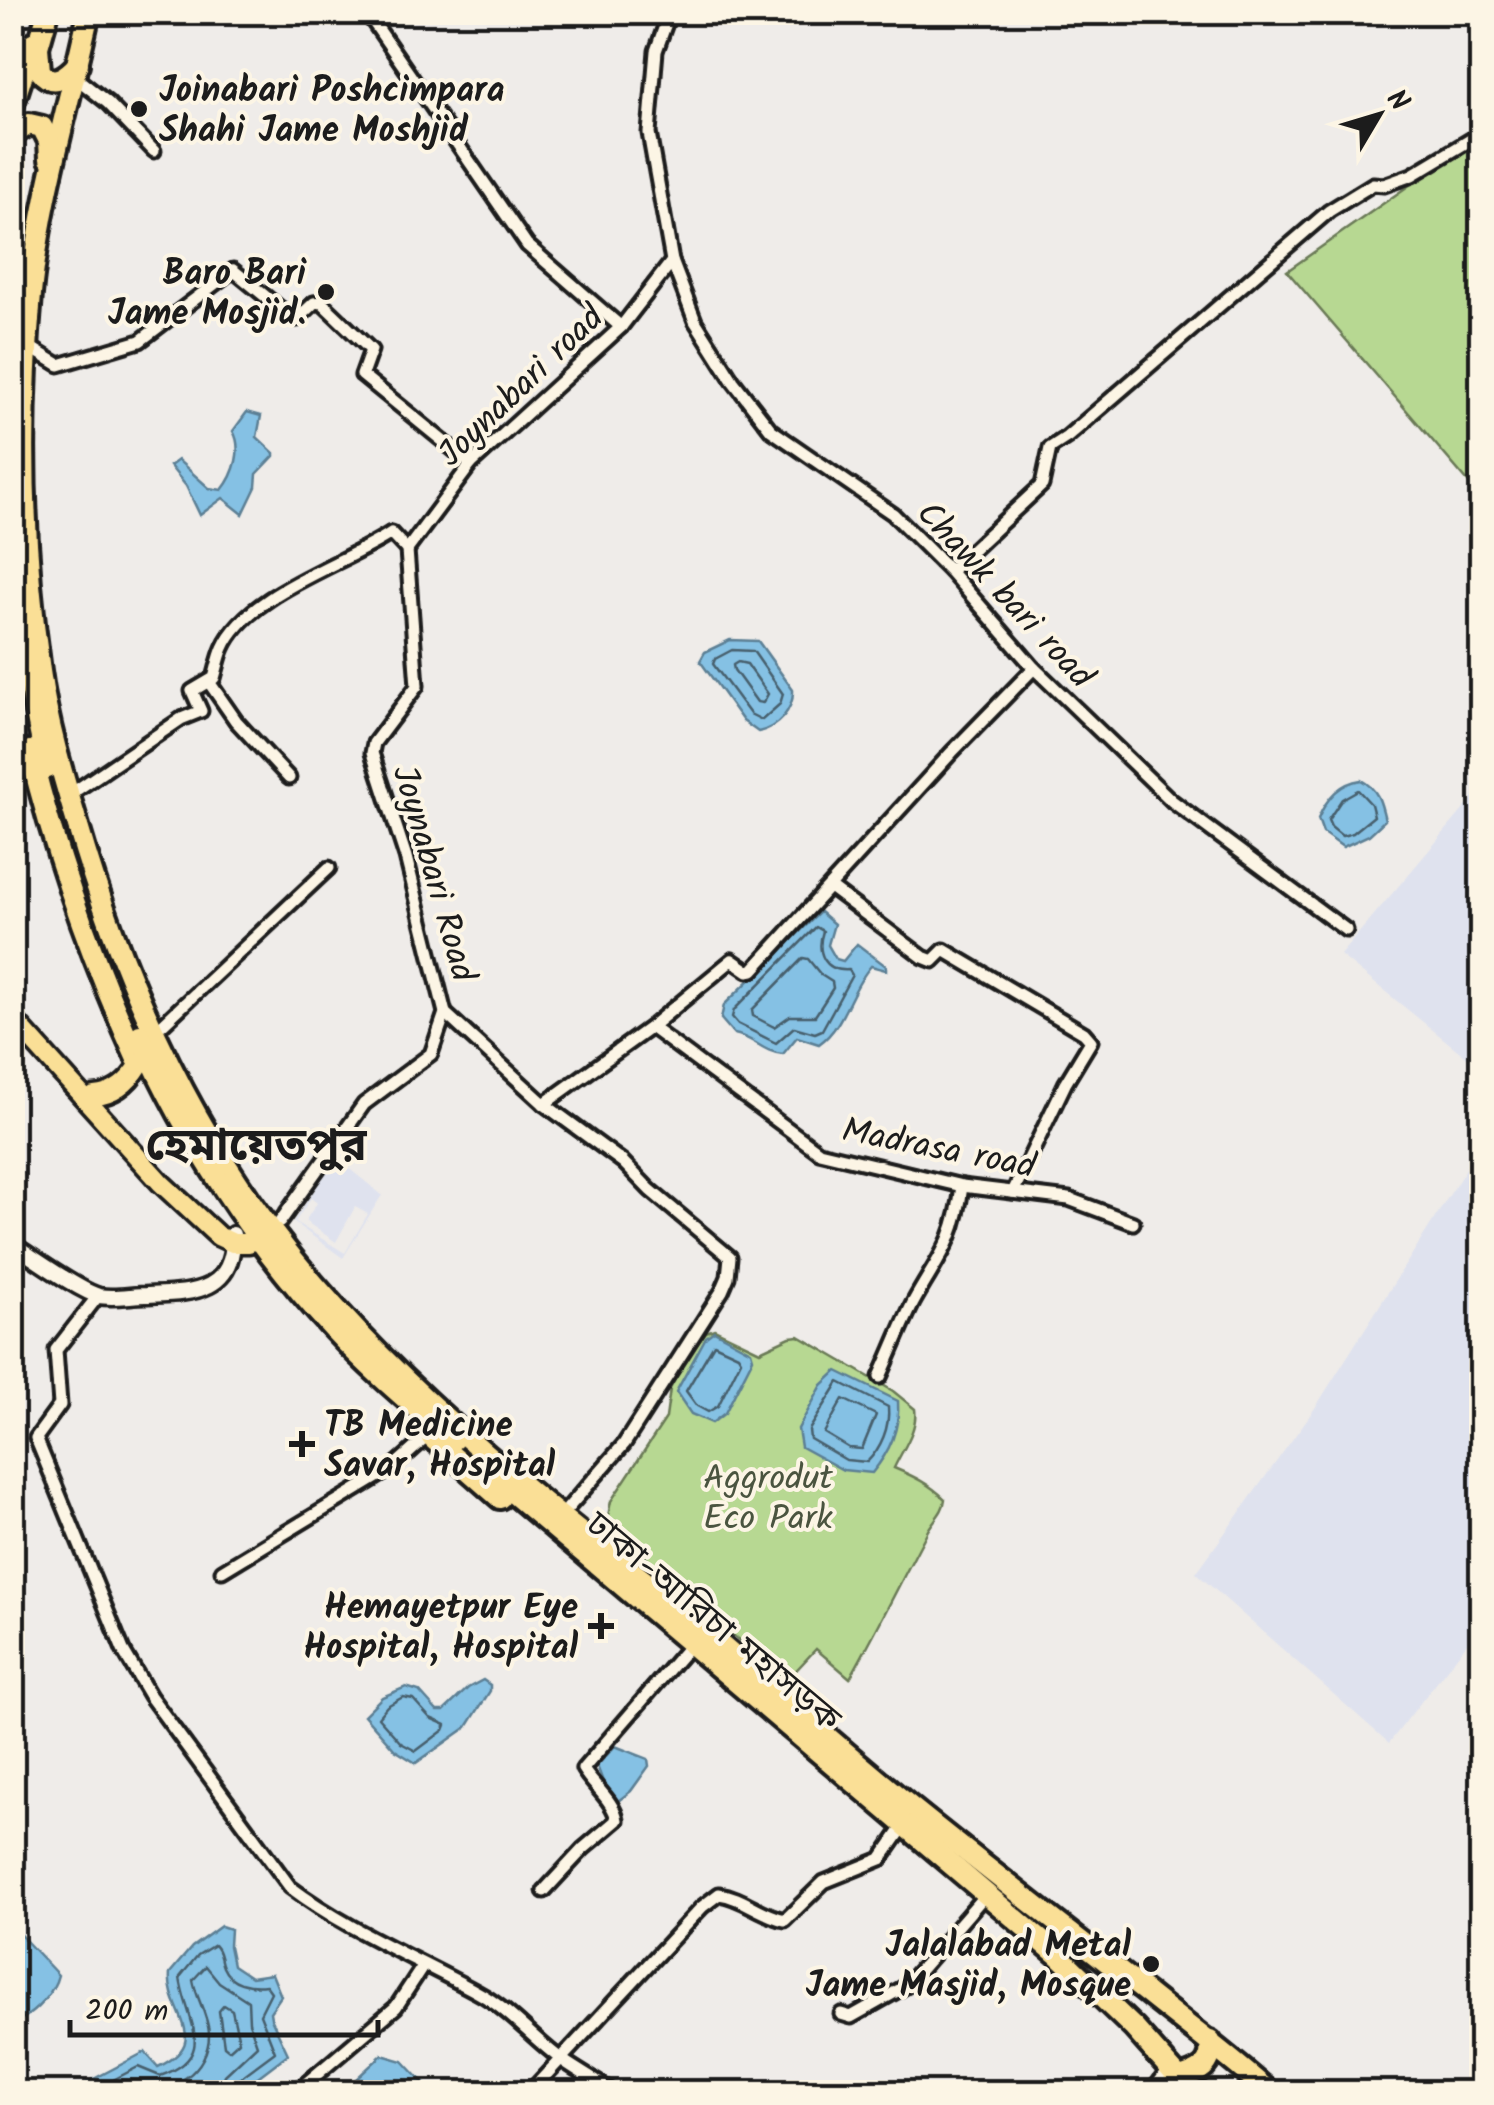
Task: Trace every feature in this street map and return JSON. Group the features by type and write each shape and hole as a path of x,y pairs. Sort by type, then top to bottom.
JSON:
{"highway":[{"path":"47,12 38,47 40,72 57,80 77,70"},
{"path":"12,107 30,48 47,12"},
{"path":"89,12 51,177 32,287 21,602 44,625 60,722 116,908 162,1024 208,1115 305,1256 372,1331 610,1545 638,1588"},
{"path":"12,135 29,124 42,127 48,141 51,177"},
{"name":"ঢাকা-আরিচা মহাসড়ক","path":"12,498 21,602 58,761 122,964 191,1105 273,1232 357,1330 487,1454 638,1588 1210,2040 1270,2092"},
{"path":"12,670 42,801 104,987 140,1064 239,1238 321,1332 429,1435 602,1582 638,1588"},
{"name":"ঢাকা-আরিচা মহাসড়ক","path":"638,1588 691,1644 906,1823 1087,1981 1179,2080"},
{"path":"1179,2080 1196,2074 1206,2065 1212,2055 1210,2040"}],"main road":[{"path":"12,1005 167,1177 239,1238"},
{"path":"12,1018 161,1183 218,1236 239,1238"},
{"path":"94,1096 108,1095 120,1087 140,1064"}],"street":[{"name":"Chawk bari road","path":"670,12 656,51 650,133 672,260 695,322 733,382 772,430 893,514 950,571 1034,668 1172,802 1346,930"},
{"path":"370,18 527,245 621,327"},
{"path":"77,70 154,151"},
{"path":"950,571 1042,485 1050,448 1067,438 1209,318 1329,211 1373,184 1412,175 1482,133"},
{"name":"Joynabari road","path":"408,550 472,464 621,327 672,260"},
{"path":"28,346 59,365 140,341 233,270 297,320 314,303 321,302 371,350 362,375 472,464"},
{"path":"78,789 181,719 201,711 192,691 212,680 224,645 236,628 270,599 392,533 408,550"},
{"name":"Joynabari Road","path":"280,1222 364,1104 432,1054 446,1014 406,857 372,754 374,743 417,686 408,550"},
{"path":"544,1104 651,1027 732,960 748,972 754,970 1034,668"},
{"path":"212,680 236,722 289,778"},
{"path":"162,1024 330,868"},
{"path":"830,887 922,956 933,962 944,950 1084,1033 1091,1041 1065,1084 1013,1192"},
{"path":"446,1014 544,1104 623,1162 731,1261 722,1291 644,1414 624,1444 568,1508"},
{"name":"Madrasa road","path":"651,1027 819,1152 962,1186 1070,1199 1133,1223"},
{"path":"880,1377 913,1304 946,1251 958,1216 962,1186"},
{"path":"12,1244 98,1296 196,1292 213,1285 222,1275 239,1238"},
{"path":"98,1296 56,1350 60,1405 36,1438 123,1650 150,1696 290,1887 423,1966 478,1992 503,2008 560,2058 613,2092"},
{"path":"222,1571 392,1468 429,1435"},
{"path":"544,1891 617,1820 616,1810 591,1784 583,1769 691,1644"},
{"path":"530,2092 702,1906 719,1894 731,1896 766,1916 784,1920 824,1882 882,1859 906,1823"},
{"path":"841,2014 852,2017 906,1986 985,1895"},
{"path":"296,2092 396,2007 423,1966"},
{"path":"1152,2092 1179,2080"}],"shaded area":[{"path":"1481,789 1481,1069 1340,955"},
{"path":"1481,1145 1481,1625 1389,1743 1196,1573 1315,1408"},
{"path":"336,1158 382,1195 343,1258 293,1222","holes":["311,1198 317,1203 305,1221 336,1242 355,1207 368,1214 345,1253 295,1222"]}],"green space":[{"path":"1481,135 1481,497 1287,271"},
{"name":"Aggrodut Eco Park","path":"714,1329 760,1351 799,1336 893,1391 915,1409 912,1432 894,1468 933,1489 945,1499 944,1504 850,1678 816,1649 787,1680 671,1584 608,1516 611,1501 666,1418 670,1389 684,1362 706,1332"}],"water":[{"path":"247,412 261,416 257,437 274,456 257,474 256,487 243,514 223,498 200,515 186,486 170,466 178,460 209,488 222,490 236,461 233,431"},
{"path":"730,640 758,641 793,690 787,711 765,730 758,732 743,721 700,661 705,652"},
{"path":"1361,780 1378,797 1385,820 1369,835 1343,847 1323,833 1318,819 1334,793"},
{"path":"820,912 834,924 828,945 836,959 843,961 857,944 886,970 871,966 835,1027 819,1044 797,1037 783,1054 734,1034 721,1019 724,1005"},
{"path":"714,1331 751,1351 753,1358 725,1413 712,1423 691,1414 676,1392 706,1337"},
{"path":"837,1371 898,1401 892,1439 872,1473 843,1470 801,1447 798,1429 822,1385"},
{"path":"483,1680 490,1685 490,1691 467,1727 416,1763 395,1750 364,1715 382,1697 406,1687 419,1691 437,1711 444,1711 468,1688"},
{"path":"615,1746 648,1759 649,1766 631,1791 618,1801 605,1787 597,1766"},
{"path":"12,1926 58,1975 44,2001 20,2020 13,2016"},
{"path":"221,1926 230,1929 233,1965 251,1977 272,1974 281,1996 270,2012 271,2018 288,2054 238,2092 190,2092 177,2087 168,2092 69,2092 145,2052 158,2067 175,2057 186,2036 174,2001 170,1973 192,1947"},
{"path":"382,2055 403,2061 432,2092 342,2092"}],"place":[{"name":"Joinabari Poshcimpara Shahi Jame Moshjid","path":"139,109"},
{"name":"Baro Bari Jame Mosjid.","path":"326,292"},
{"name":"TB Medicine Savar, Hospital","path":"302,1444"},
{"name":"Hemayetpur Eye Hospital, Hospital","path":"601,1626"},
{"name":"Jalalabad Metal Jame Masjid, Mosque","path":"1151,1964"}],"district":[{"name":"হেমায়েতপুর","path":"256,1144"}]}
